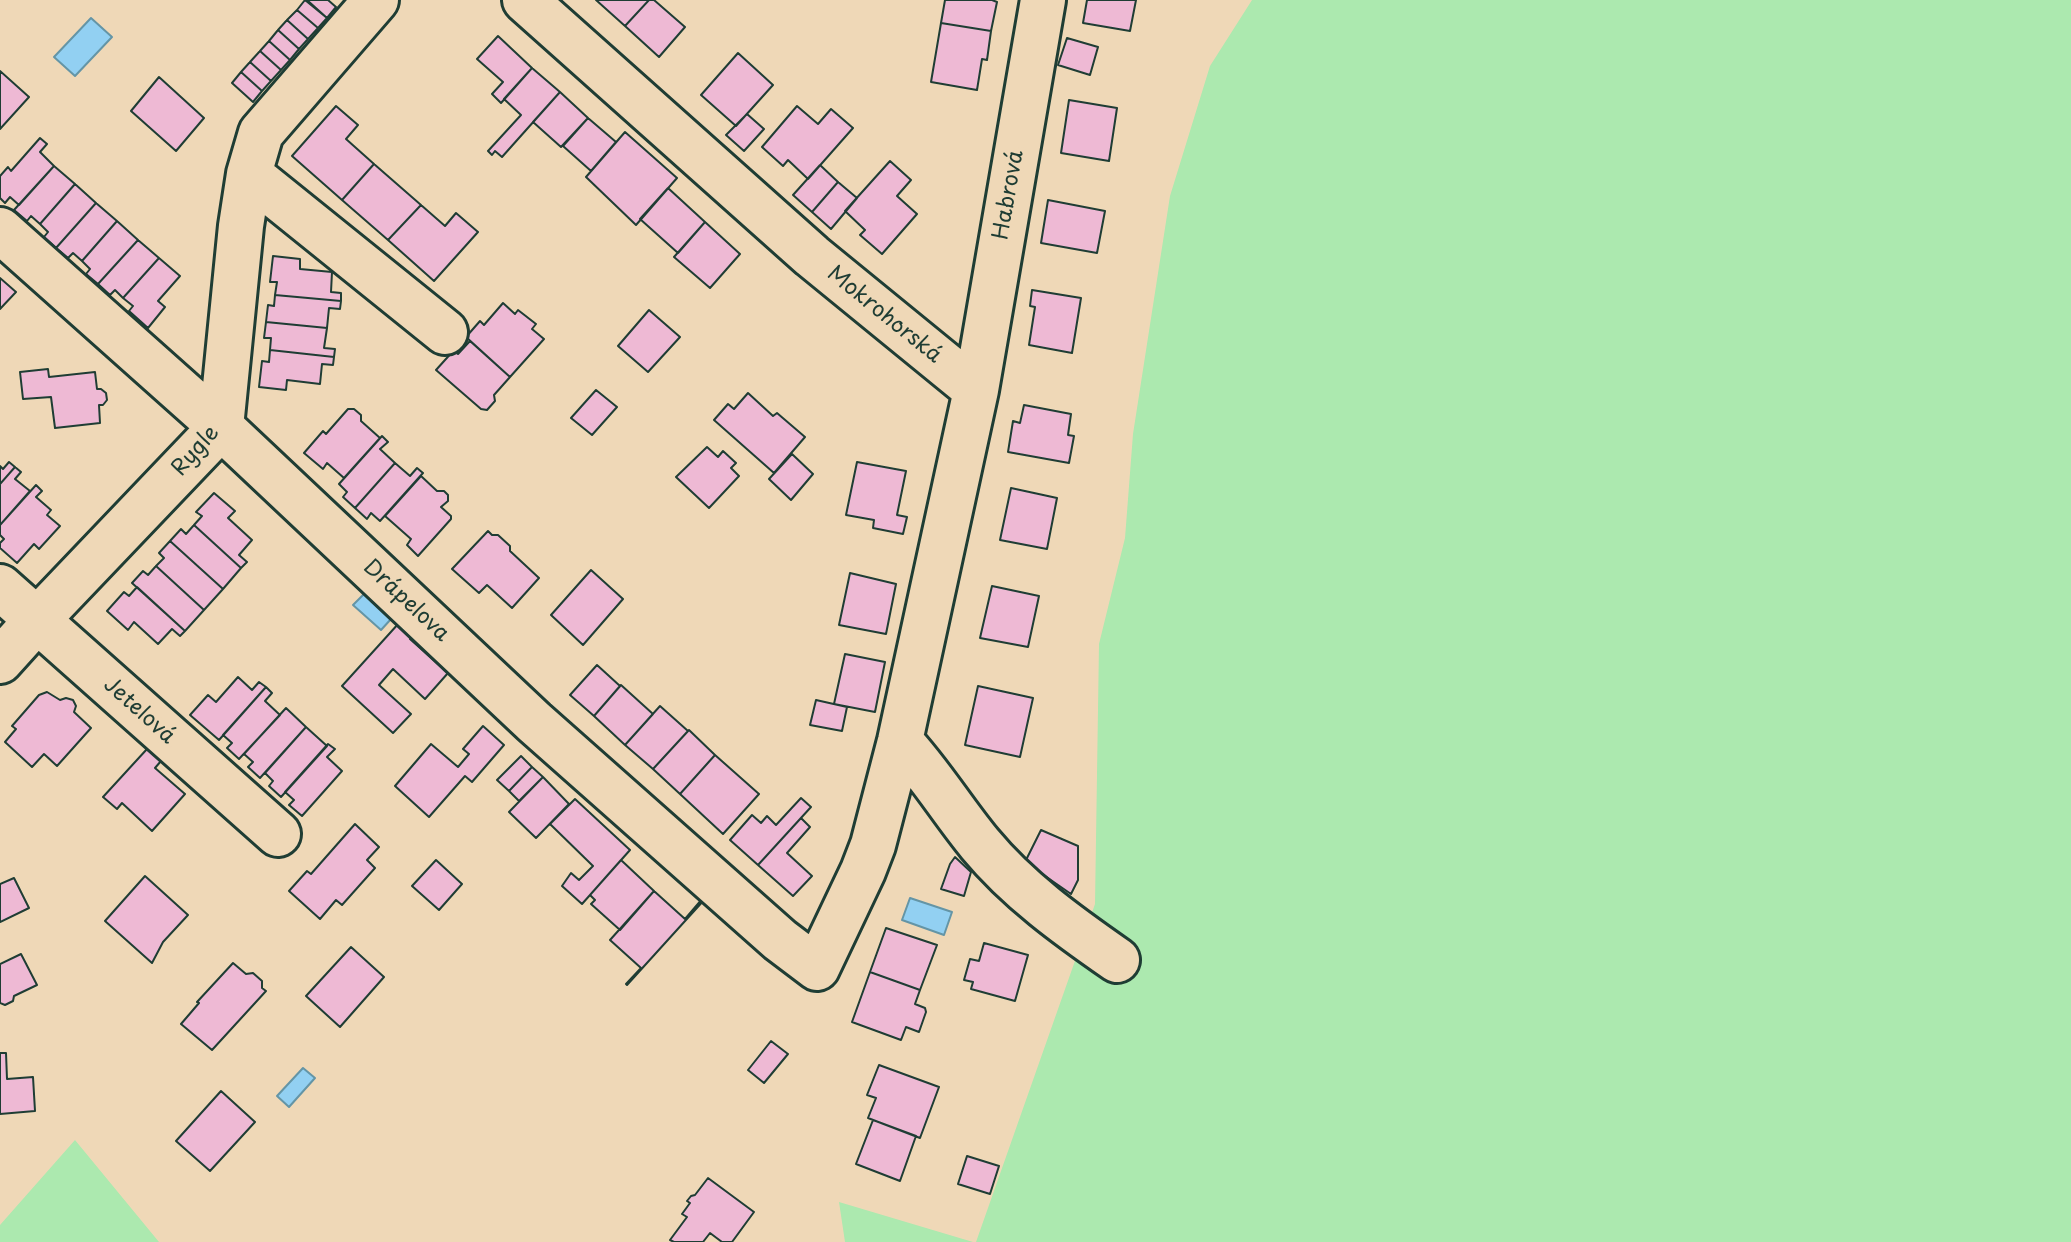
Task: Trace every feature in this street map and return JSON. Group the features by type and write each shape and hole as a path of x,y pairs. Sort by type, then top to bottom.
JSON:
{"street":[{"name":"Rygle","path":"0,661 221,427 241,226 249,174 261,133 376,0"},
{"name":"Mokrohorská","path":"525,0 812,256 976,390"},
{"name":"Habrová","path":"976,390 1043,0"},
{"path":"249,174 445,332"},
{"name":"Drápelova","path":"0,230 221,427 534,722 780,940 817,968 873,845 900,741"},
{"path":"976,390 900,741 928,773 979,843 1013,880 1117,960"},
{"name":"Jetelová","path":"0,587 278,834"}],"green space":[{"path":"1252,0 2071,0 2071,1242 976,1242 1095,904 1099,644 1125,538 1133,434 1170,196 1210,66"},
{"path":"75,1140 159,1242 0,1242 0,1225"},
{"path":"839,1202 973,1242 845,1242"}],"water":[{"path":"91,18 112,37 75,76 54,57"},
{"path":"364,594 391,619 381,630 353,605"},
{"path":"910,898 952,912 944,935 902,920"},
{"path":"303,1068 315,1078 289,1107 277,1096"}],"building":[{"path":"305,0 327,18 318,28 297,10"},
{"path":"307,0 328,0 336,7 327,18"},
{"path":"596,0 649,0 625,26"},
{"path":"649,0 654,0 685,27 659,57 625,26"},
{"path":"945,0 997,2 991,31 941,23"},
{"path":"1087,0 1136,0 1130,31 1083,23"},
{"path":"297,10 318,28 308,39 287,20"},
{"path":"287,20 308,39 299,49 278,30"},
{"path":"941,23 991,31 987,60 982,59 977,90 931,82"},
{"path":"278,30 299,49 290,60 269,41"},
{"path":"498,36 532,68 501,103 492,94 503,82 477,59"},
{"path":"1067,38 1098,47 1090,75 1058,65"},
{"path":"269,41 290,60 281,70 260,51"},
{"path":"260,51 281,70 271,81 250,62"},
{"path":"738,53 773,85 736,126 701,95"},
{"path":"250,62 271,81 262,91 241,72"},
{"path":"532,68 560,92 502,157 495,151 492,155 488,151 521,115 504,99"},
{"path":"0,71 29,97 0,129"},
{"path":"241,72 262,91 253,102 232,83"},
{"path":"159,77 204,118 176,151 131,111"},
{"path":"560,92 588,118 561,147 533,122"},
{"path":"1069,100 1117,108 1109,161 1061,153"},
{"path":"336,106 358,125 346,139 374,164 342,200 292,156"},
{"path":"797,106 818,124 831,109 853,128 808,179 788,160 783,166 762,147"},
{"path":"747,114 764,129 744,151 726,135"},
{"path":"588,118 616,142 591,171 563,146"},
{"path":"625,132 677,178 636,225 586,177"},
{"path":"40,138 47,144 40,152 54,166 19,205 10,197 5,203 0,198 0,176 8,167 11,171"},
{"path":"890,161 911,180 897,196 917,214 882,254 860,235 865,230 845,211"},
{"path":"374,164 421,205 388,240 342,200"},
{"path":"820,165 838,182 812,212 793,195"},
{"path":"54,166 75,184 40,224 31,216 27,221 14,210"},
{"path":"838,182 857,198 831,229 812,212"},
{"path":"75,184 96,203 56,248 44,237 48,232 40,224"},
{"path":"668,188 705,222 678,253 640,219"},
{"path":"1048,200 1105,211 1097,253 1041,243"},
{"path":"96,203 117,221 82,261 73,253 68,258 56,248"},
{"path":"421,205 445,226 456,213 478,232 434,281 388,240"},
{"path":"117,221 138,240 98,284 86,274 90,269 82,261"},
{"path":"705,222 740,254 710,288 674,257"},
{"path":"138,240 159,258 123,298 115,290 110,295 98,284"},
{"path":"273,256 300,259 300,269 332,272 331,292 341,293 341,301 275,295 277,282 270,282"},
{"path":"159,258 180,276 158,301 165,307 148,328 129,311 133,306 123,298"},
{"path":"0,278 16,292 0,309"},
{"path":"1032,290 1081,298 1072,353 1029,345 1035,307 1030,306"},
{"path":"275,295 341,301 340,309 329,308 327,328 266,322 268,305 274,306"},
{"path":"503,303 515,314 518,310 536,324 532,329 544,339 510,377 466,337 480,321 484,325"},
{"path":"649,310 680,337 648,372 618,346"},
{"path":"266,322 327,328 324,348 335,349 334,357 270,350 271,338 264,338"},
{"path":"470,341 510,377 494,395 495,401 487,410 481,409 436,370 454,350 458,354"},
{"path":"270,350 334,357 333,365 322,364 320,384 287,380 286,390 259,387 262,361 269,362"},
{"path":"48,369 49,377 95,372 97,389 106,393 107,400 99,405 100,423 55,428 51,397 23,399 20,372"},
{"path":"596,390 617,407 592,435 571,418"},
{"path":"748,393 773,416 777,413 805,437 774,473 714,420 728,404 734,409"},
{"path":"1024,405 1071,414 1068,435 1074,436 1069,463 1008,452 1013,421 1020,423"},
{"path":"348,409 354,409 361,415 361,421 380,438 344,478 327,463 323,469 304,453"},
{"path":"382,436 388,442 380,449 395,463 355,508 343,497 347,492 339,484"},
{"path":"707,447 718,457 723,451 736,463 731,468 739,476 709,508 676,477"},
{"path":"792,454 813,474 791,500 769,479"},
{"path":"9,462 15,467 0,484 0,466 3,469"},
{"path":"857,462 906,471 897,515 907,517 903,534 873,528 874,520 846,515"},
{"path":"395,463 410,476 417,468 423,473 380,521 371,513 367,519 355,508"},
{"path":"15,467 21,472 15,479 30,491 0,525 0,484"},
{"path":"421,476 437,491 448,495 448,501 441,507 451,519 418,556 407,545 411,539 385,516"},
{"path":"36,485 42,491 36,497 51,510 47,515 60,526 39,549 34,544 17,563 0,548 4,539 0,535 0,525"},
{"path":"1011,488 1057,498 1047,549 1000,540"},
{"path":"214,493 235,511 228,518 252,540 239,555 247,562 241,568 194,525 202,516 196,512"},
{"path":"194,525 241,568 223,589 170,541 181,529 186,534"},
{"path":"488,531 510,546 510,551 539,578 512,608 487,585 479,593 452,569"},
{"path":"170,541 223,589 204,610 156,566 164,558 159,553"},
{"path":"156,566 204,610 185,631 132,583 143,571 148,575"},
{"path":"591,570 623,599 583,645 551,615"},
{"path":"850,573 896,584 886,634 839,625"},
{"path":"992,586 1039,596 1028,647 980,638"},
{"path":"137,587 185,631 180,636 172,629 158,644 134,622 128,630 107,611 124,592 129,596"},
{"path":"399,623 414,635 410,639 448,673 425,699 393,669 379,685 411,714 393,733 342,686"},
{"path":"845,654 885,662 875,712 834,704"},
{"path":"597,665 620,686 594,716 570,695"},
{"path":"238,677 252,690 259,682 266,687 219,740 190,715 208,695 216,702"},
{"path":"621,685 653,714 625,745 594,716"},
{"path":"978,686 1033,698 1020,757 965,745"},
{"path":"266,687 272,693 265,701 280,715 239,759 227,748 232,743 223,735"},
{"path":"47,692 60,700 73,700 76,706 74,712 91,728 57,766 44,754 32,767 5,742 16,729 12,726 39,695"},
{"path":"816,700 847,707 842,731 810,725"},
{"path":"660,706 688,731 653,769 625,745"},
{"path":"286,708 306,727 260,778 248,767 253,762 244,754"},
{"path":"483,726 504,745 472,782 465,776 429,817 395,786 431,744 458,767 469,754 463,749"},
{"path":"306,727 327,746 281,797 269,786 273,781 265,773"},
{"path":"689,730 715,755 680,794 653,769"},
{"path":"328,744 335,749 327,757 342,771 302,816 289,805 294,800 285,792"},
{"path":"147,749 161,761 155,768 185,794 152,831 122,803 117,809 103,797"},
{"path":"715,755 759,794 723,834 680,794"},
{"path":"521,756 532,767 509,791 497,780"},
{"path":"532,767 543,777 519,801 509,791"},
{"path":"543,777 569,804 536,838 509,812"},
{"path":"801,798 811,807 758,865 730,840 752,815 761,823 767,816 776,825"},
{"path":"575,799 630,850 582,904 562,886 571,873 579,880 593,866 550,824"},
{"path":"801,818 810,827 787,853 812,876 793,896 758,865"},
{"path":"355,824 379,847 367,860 375,868 342,905 336,900 320,919 289,891 307,871 311,874"},
{"path":"1041,830 1078,846 1078,880 1071,894 1025,862"},
{"path":"955,857 971,872 964,896 941,889"},
{"path":"436,860 462,884 439,910 412,886"},
{"path":"621,860 654,891 620,930 591,904 595,900 590,895"},
{"path":"145,876 188,915 163,942 152,963 105,921"},
{"path":"14,878 29,908 0,922 0,884"},
{"path":"654,891 685,919 705,899 627,985 641,968 610,940"},
{"path":"886,928 937,945 920,990 870,972"},
{"path":"984,943 1028,955 1015,1001 971,989 973,982 964,980 970,959 979,961"},
{"path":"351,947 384,977 340,1027 306,996"},
{"path":"21,954 37,985 14,996 13,1001 5,1005 0,1003 0,964"},
{"path":"233,963 246,974 253,973 262,981 262,988 266,991 212,1050 181,1024"},
{"path":"870,972 920,990 915,1004 925,1008 926,1012 919,1032 906,1027 901,1040 852,1022"},
{"path":"771,1041 788,1054 764,1083 748,1070"},
{"path":"0,1053 6,1053 7,1079 33,1077 35,1111 0,1114"},
{"path":"879,1065 939,1087 920,1138 868,1118 876,1098 867,1095"},
{"path":"221,1091 255,1122 210,1171 176,1141"},
{"path":"873,1120 916,1136 900,1181 856,1164"},
{"path":"967,1156 999,1166 990,1194 958,1184"},
{"path":"708,1178 754,1212 732,1242 722,1242 710,1233 703,1242 670,1240 687,1217 682,1214 690,1203 687,1201"}]}
